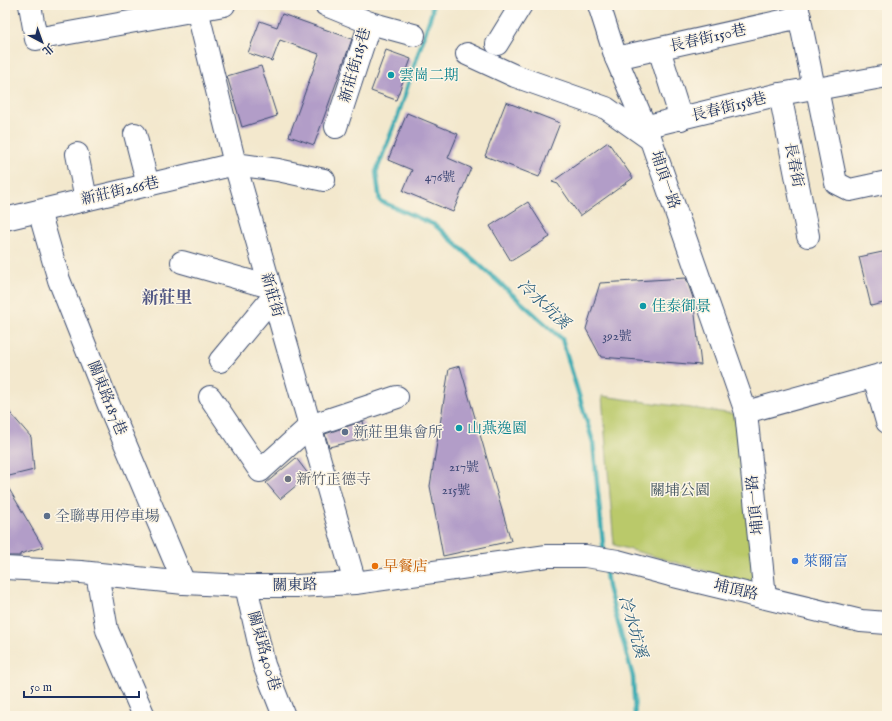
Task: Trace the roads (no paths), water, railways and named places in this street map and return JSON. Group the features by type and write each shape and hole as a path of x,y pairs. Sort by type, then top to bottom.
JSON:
{"street":[{"path":"30,5 36,39 196,7 224,5"},
{"name":"新莊街185巷","path":"326,5 370,23 336,127"},
{"path":"497,44 521,5"},
{"path":"599,5 616,58 648,134"},
{"name":"新莊街","path":"196,7 234,164 355,583"},
{"path":"798,11 836,183 850,190 887,182"},
{"name":"長春街150巷","path":"616,58 659,49 798,11"},
{"path":"370,23 414,35"},
{"path":"659,49 681,118"},
{"name":"埔頂一路","path":"467,54 515,76 606,108 648,134 746,412 765,597"},
{"name":"長春街158巷","path":"648,134 681,118 780,94 887,76"},
{"name":"長春街","path":"780,94 808,236"},
{"path":"135,134 148,185"},
{"path":"77,154 86,199"},
{"path":"234,164 278,170 324,180"},
{"name":"新莊街266巷","path":"5,219 234,164"},
{"name":"關東路187巷","path":"39,211 59,280 108,403 184,582"},
{"path":"182,262 271,292 220,361"},
{"path":"746,412 880,375 887,422"},
{"path":"210,397 260,471 310,426 397,397"},
{"name":"關東路","path":"5,568 246,586 297,586 355,583 548,556 585,556"},
{"name":"埔頂路","path":"585,556 618,561 861,621 887,623"},
{"path":"97,574 107,630 144,716"},
{"name":"關東路400巷","path":"246,586 264,665 284,716"}],"waterway":[{"name":"冷水坑溪","path":"432,5 432,12 397,118 376,172 380,201 435,225 562,339 593,442 604,554"},
{"name":"冷水坑溪","path":"605,565 608,587 633,677 635,716"}],"place":[{"name":"雲崗二期","path":"391,75"},
{"name":"佳泰御景","path":"643,306"},
{"name":"山燕逸園","path":"459,428"},
{"name":"新莊里集會所","path":"345,432"},
{"name":"新竹正德寺","path":"288,479"},
{"name":"全聯專用停車場","path":"47,516"},
{"name":"萊爾富","path":"795,561"},
{"name":"早餐店","path":"375,566"}],"district":[{"name":"新莊里","path":"167,298"}],"park label":[{"name":"關埔公園","path":"680,490"}]}
